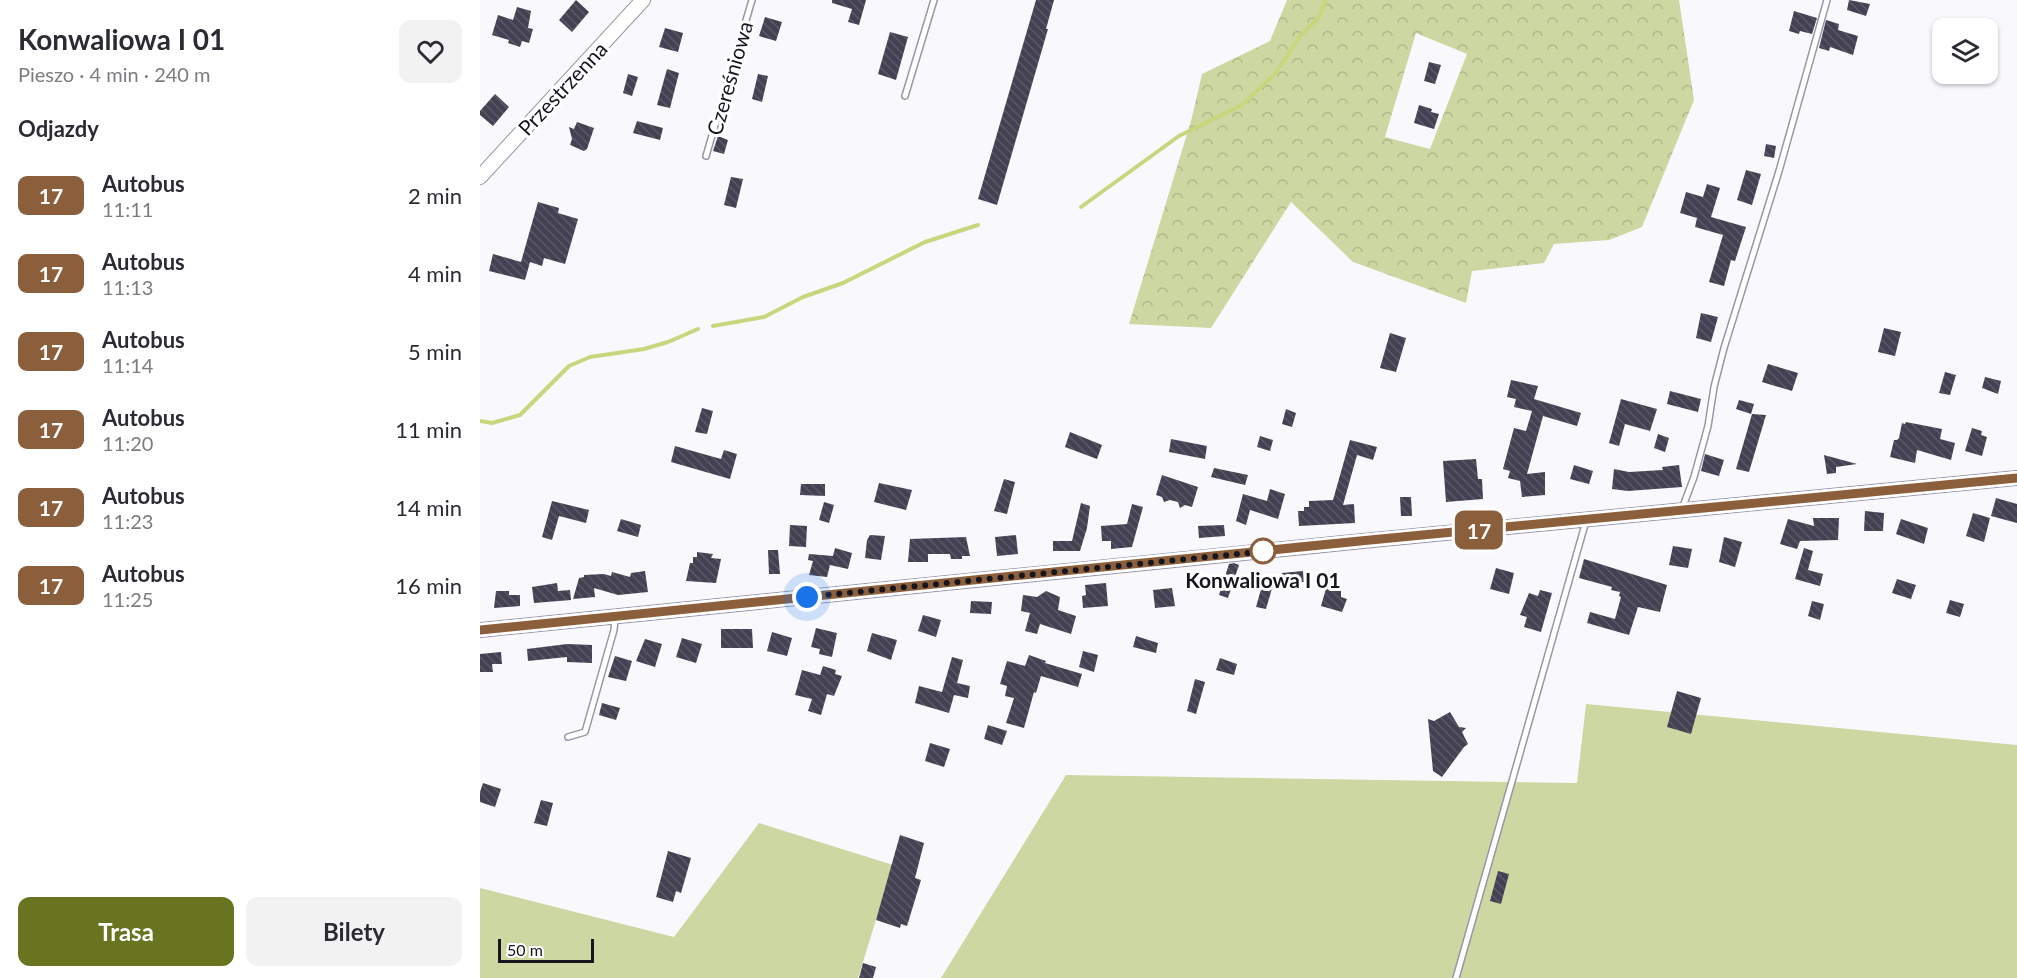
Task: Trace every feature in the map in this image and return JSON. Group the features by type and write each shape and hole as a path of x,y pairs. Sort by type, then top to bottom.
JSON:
{"street":[{"name":"Przestrzenna","path":"480,177 643,0"},
{"path":"480,630 2017,478"}],"lane":[{"name":"Czereśniowa","path":"706,156 752,0"},
{"path":"905,96 934,0"},
{"path":"1682,510 1708,426 1714,387 1724,348 1779,171 1827,0"},
{"path":"1456,978 1587,519"},
{"path":"567,737 585,732 614,630 615,617"}],"green space":[{"path":"1287,0 1679,0 1694,100 1642,227 1609,240 1554,244 1544,263 1472,271 1466,303 1353,262 1291,202 1211,328 1129,324 1191,121 1202,74 1270,41","holes":["1416,33 1467,54 1430,149 1385,137"]},
{"path":"1586,704 2017,745 2017,978 941,978 1066,775 1577,783"},
{"path":"759,823 893,865 858,978 480,978 480,888 674,937"}],"building":[{"path":"576,0 589,12 572,32 559,20"},
{"path":"832,0 866,0 859,25 848,22 852,9 832,3"},
{"path":"1036,0 1054,0 1046,29 1048,29 997,205 978,199"},
{"path":"1849,0 1870,4 1866,16 1847,10"},
{"path":"517,7 531,11 528,28 533,29 529,43 522,41 520,47 508,43 509,40 492,35 498,15 513,20"},
{"path":"1794,11 1817,18 1812,34 1789,31"},
{"path":"765,17 782,22 776,41 759,36"},
{"path":"1826,20 1839,24 1838,30 1858,36 1853,55 1830,47 1829,51 1819,48"},
{"path":"665,28 683,33 678,52 659,47"},
{"path":"890,32 908,37 896,80 878,74"},
{"path":"1429,62 1441,65 1435,84 1424,81"},
{"path":"667,69 679,73 670,108 657,105"},
{"path":"628,74 638,77 632,96 623,93"},
{"path":"758,74 768,76 762,102 752,99"},
{"path":"495,94 509,107 493,126 480,115 480,111"},
{"path":"1419,105 1439,114 1434,129 1414,123"},
{"path":"637,121 663,128 660,140 633,133"},
{"path":"577,122 594,128 587,149 584,151 570,145 572,139 569,127 574,129"},
{"path":"718,136 728,140 724,154 713,151"},
{"path":"1766,144 1776,146 1774,158 1764,156"},
{"path":"1746,170 1761,174 1752,205 1737,200"},
{"path":"731,177 743,179 736,208 724,205"},
{"path":"1707,184 1720,188 1711,217 1746,227 1735,261 1731,260 1724,286 1709,282 1723,235 1695,227 1697,218 1680,213 1686,192 1703,197"},
{"path":"538,202 559,208 558,213 578,219 565,264 544,258 542,266 530,262 525,280 489,271 493,254 521,262"},
{"path":"1701,313 1718,317 1711,342 1696,338"},
{"path":"1884,328 1901,332 1895,356 1878,352"},
{"path":"1390,333 1406,338 1396,372 1380,368"},
{"path":"1768,364 1798,373 1792,391 1762,382"},
{"path":"1945,372 1956,375 1950,395 1939,393"},
{"path":"1985,377 2001,381 1998,394 1982,388"},
{"path":"1511,380 1538,386 1534,399 1581,413 1577,426 1543,416 1527,474 1545,472 1545,495 1522,497 1520,481 1508,478 1510,471 1503,469 1514,428 1526,431 1532,411 1514,407 1516,399 1507,397"},
{"path":"1670,391 1701,399 1698,412 1667,404"},
{"path":"1621,399 1657,409 1650,431 1625,424 1619,446 1609,443"},
{"path":"1739,400 1754,404 1751,414 1736,409"},
{"path":"702,408 713,411 707,434 695,432"},
{"path":"1286,409 1296,413 1292,427 1282,424"},
{"path":"1752,414 1766,415 1749,472 1736,469"},
{"path":"1902,423 1942,429 1940,439 1955,443 1951,460 1917,450 1915,463 1890,457 1894,440 1899,438"},
{"path":"1972,428 1982,431 1981,435 1987,437 1982,456 1965,451"},
{"path":"1070,432 1102,445 1097,459 1065,447"},
{"path":"1658,434 1669,438 1665,452 1654,448"},
{"path":"1260,436 1273,440 1270,451 1257,447"},
{"path":"1171,439 1207,446 1205,459 1169,452"},
{"path":"1350,440 1377,447 1373,460 1357,455 1343,505 1354,504 1355,523 1299,526 1298,511 1304,511 1304,507 1309,507 1309,501 1333,500"},
{"path":"675,446 721,459 724,450 737,454 730,479 671,462"},
{"path":"1705,454 1724,460 1719,476 1701,471"},
{"path":"1824,455 1857,464 1836,467 1836,473 1827,474"},
{"path":"1476,459 1478,479 1482,479 1483,499 1446,502 1443,461"},
{"path":"1574,465 1593,471 1589,484 1570,479"},
{"path":"1679,465 1682,487 1628,491 1612,489 1614,469 1629,472 1663,470 1662,467"},
{"path":"1214,468 1248,475 1245,485 1211,477"},
{"path":"1162,475 1198,487 1192,507 1185,505 1180,508 1178,502 1170,500 1164,502 1162,497 1156,495"},
{"path":"1004,479 1015,482 1007,514 994,511"},
{"path":"879,483 912,490 906,510 874,502"},
{"path":"801,484 825,484 825,496 800,495"},
{"path":"1270,489 1285,494 1278,519 1250,510 1246,525 1236,521 1243,494 1267,501"},
{"path":"1400,497 1411,497 1412,516 1401,516"},
{"path":"1996,498 2017,504 2017,523 1991,516"},
{"path":"552,501 589,510 586,523 559,516 552,540 542,537"},
{"path":"824,502 834,505 829,523 819,520"},
{"path":"1081,503 1090,506 1087,528 1080,551 1053,551 1053,541 1072,541"},
{"path":"1132,504 1143,507 1132,547 1111,549 1111,541 1102,541 1101,526 1127,524"},
{"path":"1865,511 1884,513 1883,531 1864,531"},
{"path":"1973,513 1990,518 1984,542 1966,536"},
{"path":"1813,518 1839,518 1838,540 1800,541 1797,549 1780,544 1788,519 1814,526"},
{"path":"621,519 641,525 638,537 617,531"},
{"path":"1901,519 1928,528 1924,544 1896,534"},
{"path":"790,525 807,526 806,547 789,546"},
{"path":"1224,525 1225,536 1199,538 1198,526"},
{"path":"870,535 885,536 881,560 865,558 867,540"},
{"path":"1016,535 1018,554 997,556 995,537"},
{"path":"966,537 970,556 951,559 950,554 928,554 928,562 908,562 910,539"},
{"path":"1724,537 1742,542 1735,567 1719,562"},
{"path":"1673,546 1692,549 1688,568 1669,565"},
{"path":"835,548 852,553 848,569 830,565 827,577 809,575 813,561 808,560 809,554 833,556"},
{"path":"1804,548 1813,551 1808,570 1823,574 1820,586 1795,579"},
{"path":"768,550 778,550 780,574 769,574"},
{"path":"697,552 713,554 711,558 721,559 716,583 686,581 690,563 693,563 693,557 697,557"},
{"path":"1584,559 1667,585 1660,612 1638,607 1629,635 1587,623 1590,612 1615,619 1621,597 1620,592 1611,590 1612,587 1579,578"},
{"path":"1229,564 1239,565 1228,598 1219,595"},
{"path":"1496,568 1514,573 1509,594 1490,589"},
{"path":"645,571 648,592 618,595 594,588 595,597 573,599 579,578 584,575 611,576 612,572 630,577 631,573"},
{"path":"1303,571 1304,582 1283,584 1282,573"},
{"path":"1897,579 1916,585 1911,599 1892,593"},
{"path":"1263,582 1273,585 1266,609 1256,607"},
{"path":"557,583 558,591 570,590 571,600 534,603 532,587"},
{"path":"1106,583 1108,606 1083,608 1082,596 1086,595 1085,585"},
{"path":"1327,585 1341,589 1341,597 1347,599 1342,612 1321,606"},
{"path":"1172,588 1175,606 1155,608 1153,590"},
{"path":"1540,590 1552,593 1541,632 1524,627 1527,617 1520,615 1529,593 1538,596"},
{"path":"496,591 509,591 509,595 520,595 520,606 494,608"},
{"path":"1046,591 1060,597 1058,610 1076,616 1071,634 1040,624 1037,634 1025,631 1030,613 1021,611 1023,595 1037,597"},
{"path":"1950,600 1964,604 1960,617 1946,613"},
{"path":"971,601 992,602 991,614 970,613"},
{"path":"1812,601 1824,604 1820,620 1808,616"},
{"path":"923,615 941,620 936,637 918,631"},
{"path":"816,628 837,633 832,657 819,654 820,649 811,647"},
{"path":"721,629 752,629 753,648 721,648"},
{"path":"772,632 792,638 787,656 767,651"},
{"path":"872,633 897,640 891,660 867,651"},
{"path":"1136,636 1158,643 1156,653 1133,647"},
{"path":"682,638 702,644 696,663 676,657"},
{"path":"645,639 662,644 655,667 636,661"},
{"path":"567,644 592,645 592,663 567,662 567,657 528,661 527,649"},
{"path":"1083,651 1098,655 1094,672 1079,667"},
{"path":"501,652 502,664 492,664 493,672 480,672 480,654"},
{"path":"1029,655 1046,661 1045,663 1082,674 1078,687 1041,676 1024,728 1006,723 1014,698 1005,696 1007,686 1000,684 1007,661 1025,666"},
{"path":"615,656 632,661 626,681 608,677"},
{"path":"952,657 963,660 957,683 970,686 968,698 954,695 949,713 915,703 919,686 942,692"},
{"path":"1220,658 1237,664 1234,675 1216,670"},
{"path":"823,666 836,670 835,674 842,676 834,696 827,694 821,715 808,711 812,699 795,695 802,670 820,675"},
{"path":"1195,679 1205,682 1196,714 1187,711"},
{"path":"1677,691 1701,698 1691,734 1667,727"},
{"path":"602,703 620,708 616,720 599,715"},
{"path":"1450,712 1459,727 1466,728 1462,732 1468,744 1442,777 1433,771 1428,719 1434,721"},
{"path":"988,725 1007,731 1002,745 984,739"},
{"path":"930,743 950,749 944,767 925,761"},
{"path":"483,783 501,789 495,807 480,802"},
{"path":"541,800 553,803 547,826 534,823"},
{"path":"900,835 924,843 915,878 921,880 907,926 901,924 900,928 876,920"},
{"path":"668,851 691,858 681,893 676,891 673,902 656,897"},
{"path":"1498,871 1509,874 1501,904 1490,901"},
{"path":"863,963 876,967 873,978 859,978"}],"waterway":[{"path":"1081,207 1179,136 1242,105 1276,73 1300,36 1319,17 1326,0"},
{"path":"713,326 764,317 803,297 843,283 925,242 978,225"},
{"path":"480,421 492,423 520,415 569,366 590,357 644,349 698,329"}],"bus line":[{"name":"17","path":"480,630 1360,541 2017,478"}],"place":[{"name":"Konwaliowa I 01","path":"1263,551"}],"route":[{"path":"807,597 1268,551 1263,551"}]}
